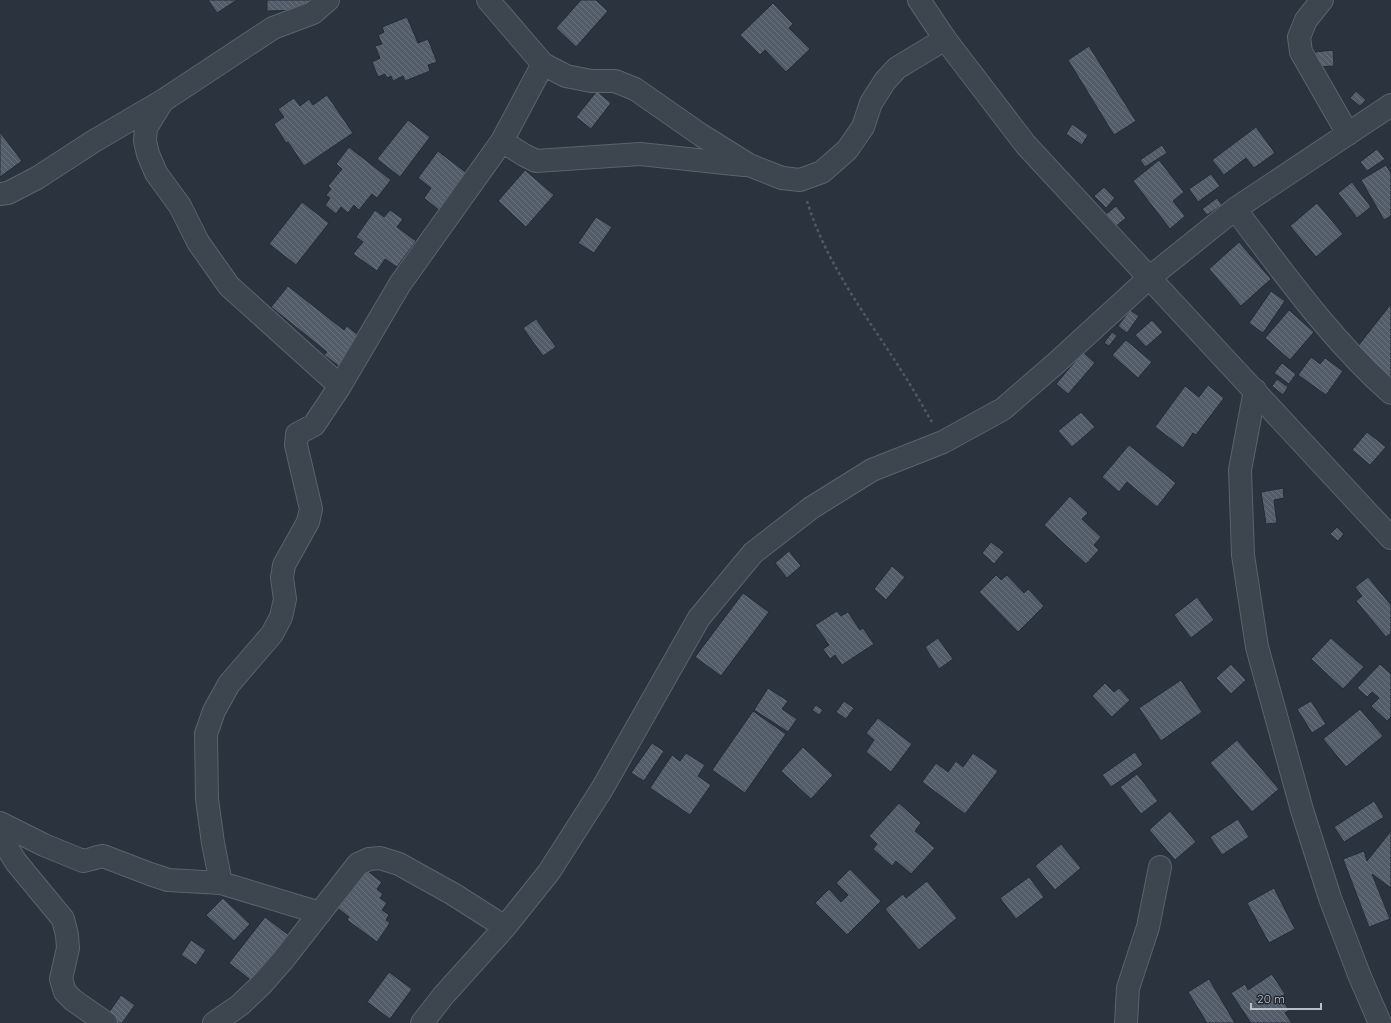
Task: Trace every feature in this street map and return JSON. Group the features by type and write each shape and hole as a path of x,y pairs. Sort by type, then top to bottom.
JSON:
{"street":[{"path":"0,194 8,193 37,178 94,141 164,100 272,28 313,13 328,0"},
{"path":"488,0 543,64 566,76 591,81 615,81 635,89 701,135 749,165 782,178 800,180 822,172 847,150 863,127 871,103 885,81 897,68 945,39"},
{"path":"919,0 945,39 1026,145 1391,538"},
{"path":"1322,0 1306,20 1299,37 1301,52 1348,134"},
{"path":"221,883 213,843 207,799 206,734 214,711 229,684 272,634 281,617 285,599 282,578 284,565 308,522 311,509 296,445 297,434 314,425 340,386 400,284 502,141 543,64"},
{"path":"164,100 146,128 145,141 148,154 156,173 180,206 198,242 229,286 340,386"},
{"path":"422,1023 443,996 505,927 548,872 602,789 699,618 753,553 810,508 872,470 943,442 1003,409 1055,364 1149,278 1235,210 1391,105"},
{"path":"502,141 536,161 640,154 749,165"},
{"path":"1235,210 1331,332 1367,372 1391,393"},
{"path":"1255,390 1240,470 1243,555 1257,647 1302,810 1330,898 1360,977 1380,1023"},
{"path":"0,823 44,845 83,861 103,856 168,880 221,883 320,913"},
{"path":"0,836 16,862 62,919 67,935 68,948 61,979 65,992 73,1000 106,1023"},
{"path":"214,1023 240,1005 262,984 358,864 369,859 380,858 399,864 453,894 505,927"},
{"path":"1126,1023 1128,988 1148,927 1160,867"}],"path":[{"path":"800,180 814,224 832,261 866,318 906,377 943,442"}],"building":[{"path":"208,0 237,0 217,13"},
{"path":"267,0 309,0 309,10 267,11"},
{"path":"581,0 596,0 608,11 576,47 556,28"},
{"path":"773,3 793,24 789,28 810,49 786,72 765,50 760,55 740,35"},
{"path":"407,17 418,43 428,39 437,62 428,65 430,71 405,81 403,76 393,81 391,76 387,78 385,74 378,77 372,62 380,58 375,46 382,44 378,35 384,32 382,27"},
{"path":"1089,46 1136,121 1114,135 1068,60"},
{"path":"1333,50 1334,66 1316,67 1315,52"},
{"path":"597,91 611,103 591,129 576,117"},
{"path":"1356,91 1366,100 1360,106 1350,98"},
{"path":"327,95 353,133 304,166 288,142 286,143 274,124 284,117 278,109 294,98 300,106 309,99 313,105"},
{"path":"408,120 430,137 400,177 377,159"},
{"path":"1072,124 1088,135 1082,145 1066,134"},
{"path":"1256,127 1275,153 1254,168 1246,158 1224,175 1212,160"},
{"path":"0,132 22,161 0,177"},
{"path":"1162,145 1167,153 1145,167 1140,160"},
{"path":"349,147 391,180 377,198 372,194 359,210 354,205 348,213 341,207 336,214 325,205 330,198 326,195 331,189 328,186 342,169 336,164"},
{"path":"1377,149 1385,159 1367,171 1360,162"},
{"path":"438,151 468,174 440,211 424,198 431,188 418,178"},
{"path":"1159,160 1184,192 1173,201 1185,216 1170,229 1133,181"},
{"path":"1386,165 1391,173 1391,216 1384,220 1361,180"},
{"path":"525,170 554,195 526,227 498,201"},
{"path":"1211,174 1220,186 1198,202 1189,189"},
{"path":"1352,182 1371,207 1357,218 1338,193"},
{"path":"1104,187 1115,198 1106,208 1094,196"},
{"path":"1217,198 1222,205 1207,215 1202,209"},
{"path":"302,202 329,223 296,265 269,244"},
{"path":"1317,203 1343,234 1316,257 1290,226"},
{"path":"1116,206 1126,218 1115,227 1105,215"},
{"path":"375,210 384,217 390,210 403,219 397,227 416,241 397,267 385,259 377,271 353,254 363,242 356,237"},
{"path":"596,217 612,227 594,253 578,243"},
{"path":"1239,242 1271,279 1241,306 1209,269"},
{"path":"288,286 344,330 347,326 363,339 340,367 324,355 327,352 271,307"},
{"path":"1271,291 1285,301 1263,333 1249,323"},
{"path":"1391,304 1391,381 1354,351"},
{"path":"1130,310 1139,316 1127,333 1118,326"},
{"path":"1289,310 1314,332 1290,360 1265,338"},
{"path":"536,319 556,347 543,356 523,328"},
{"path":"1152,320 1163,332 1146,347 1135,335"},
{"path":"1112,332 1117,336 1109,346 1104,343"},
{"path":"1126,340 1152,362 1138,378 1112,355"},
{"path":"1083,352 1095,363 1068,394 1056,384"},
{"path":"1311,357 1320,364 1325,358 1343,371 1326,395 1298,375"},
{"path":"1282,363 1296,374 1289,384 1274,373"},
{"path":"1277,379 1288,387 1283,395 1272,386"},
{"path":"1208,385 1224,398 1196,435 1193,433 1183,448 1155,427 1185,386 1199,397"},
{"path":"1081,412 1095,427 1072,447 1058,431"},
{"path":"1367,432 1386,447 1370,465 1352,450"},
{"path":"1129,445 1176,483 1157,507 1127,482 1119,492 1102,477"},
{"path":"1283,488 1284,498 1274,500 1277,523 1266,524 1261,492"},
{"path":"1070,496 1088,513 1082,519 1101,537 1094,545 1099,550 1086,564 1044,525"},
{"path":"1337,527 1344,534 1338,541 1330,534"},
{"path":"991,542 1004,552 994,564 982,553"},
{"path":"789,551 801,566 787,578 775,563"},
{"path":"892,566 905,577 886,600 874,589"},
{"path":"996,575 1001,580 1007,575 1024,593 1028,589 1044,606 1018,632 979,592"},
{"path":"1368,577 1391,605 1391,633 1386,637 1356,601 1362,596 1355,587"},
{"path":"743,593 769,612 721,676 695,657"},
{"path":"1197,597 1214,620 1191,638 1174,615"},
{"path":"837,611 841,616 848,612 860,630 863,628 874,644 842,665 835,655 830,659 823,649 829,645 815,625"},
{"path":"938,638 953,659 939,669 925,647"},
{"path":"1331,638 1364,667 1343,689 1311,659"},
{"path":"1231,664 1246,680 1231,694 1216,678"},
{"path":"1380,664 1391,674 1391,717 1387,721 1371,706 1379,698 1372,692 1367,697 1357,688"},
{"path":"1181,680 1202,712 1161,741 1139,708"},
{"path":"1105,683 1114,692 1119,688 1130,700 1112,717 1092,696"},
{"path":"768,688 788,701 782,709 797,719 788,732 754,710"},
{"path":"844,701 854,708 846,719 836,712"},
{"path":"1311,701 1326,724 1312,733 1297,709"},
{"path":"816,705 823,710 819,715 812,710"},
{"path":"1360,709 1383,736 1346,767 1323,739"},
{"path":"753,711 786,734 745,793 712,770"},
{"path":"878,718 912,744 891,772 866,752 874,740 866,733"},
{"path":"1237,740 1279,789 1252,812 1210,763"},
{"path":"652,743 664,751 644,781 631,773"},
{"path":"803,747 833,775 811,799 781,771"},
{"path":"1135,752 1143,765 1111,787 1102,775"},
{"path":"686,753 705,765 698,776 711,785 690,815 650,788 672,755 680,761"},
{"path":"973,753 998,771 965,814 922,782 936,763 948,772 956,761 963,767"},
{"path":"1137,774 1158,801 1141,814 1120,787"},
{"path":"1374,801 1384,817 1344,842 1334,827"},
{"path":"899,803 921,823 915,831 935,848 911,874 896,861 892,866 873,849 877,844 869,836"},
{"path":"1170,811 1196,842 1175,860 1149,830"},
{"path":"1238,819 1249,837 1222,855 1210,837"},
{"path":"1391,831 1391,888 1372,874 1390,919 1369,927 1343,859 1364,851 1367,861"},
{"path":"1061,844 1081,868 1055,890 1035,866"},
{"path":"365,869 382,882 377,889 383,894 380,898 387,903 382,910 389,915 386,920 390,923 377,942 347,920 349,917 336,907"},
{"path":"850,869 881,901 847,935 815,903 829,889 841,902 848,895 836,883"},
{"path":"1029,877 1044,897 1016,919 1000,898"},
{"path":"927,881 957,918 919,950 885,909 903,894 906,898"},
{"path":"1274,888 1295,929 1269,943 1247,903"},
{"path":"223,898 250,924 234,941 206,915"},
{"path":"265,917 294,939 258,986 229,963"},
{"path":"191,940 206,950 196,965 181,955"},
{"path":"389,972 412,989 390,1019 367,1002"},
{"path":"1272,974 1285,994 1281,997 1289,1010 1285,1013 1292,1023 1251,1023 1231,993 1245,984 1248,990"},
{"path":"1209,979 1235,1023 1207,1023 1188,992"},
{"path":"121,995 135,1005 122,1023 118,1023 107,1015"}]}
